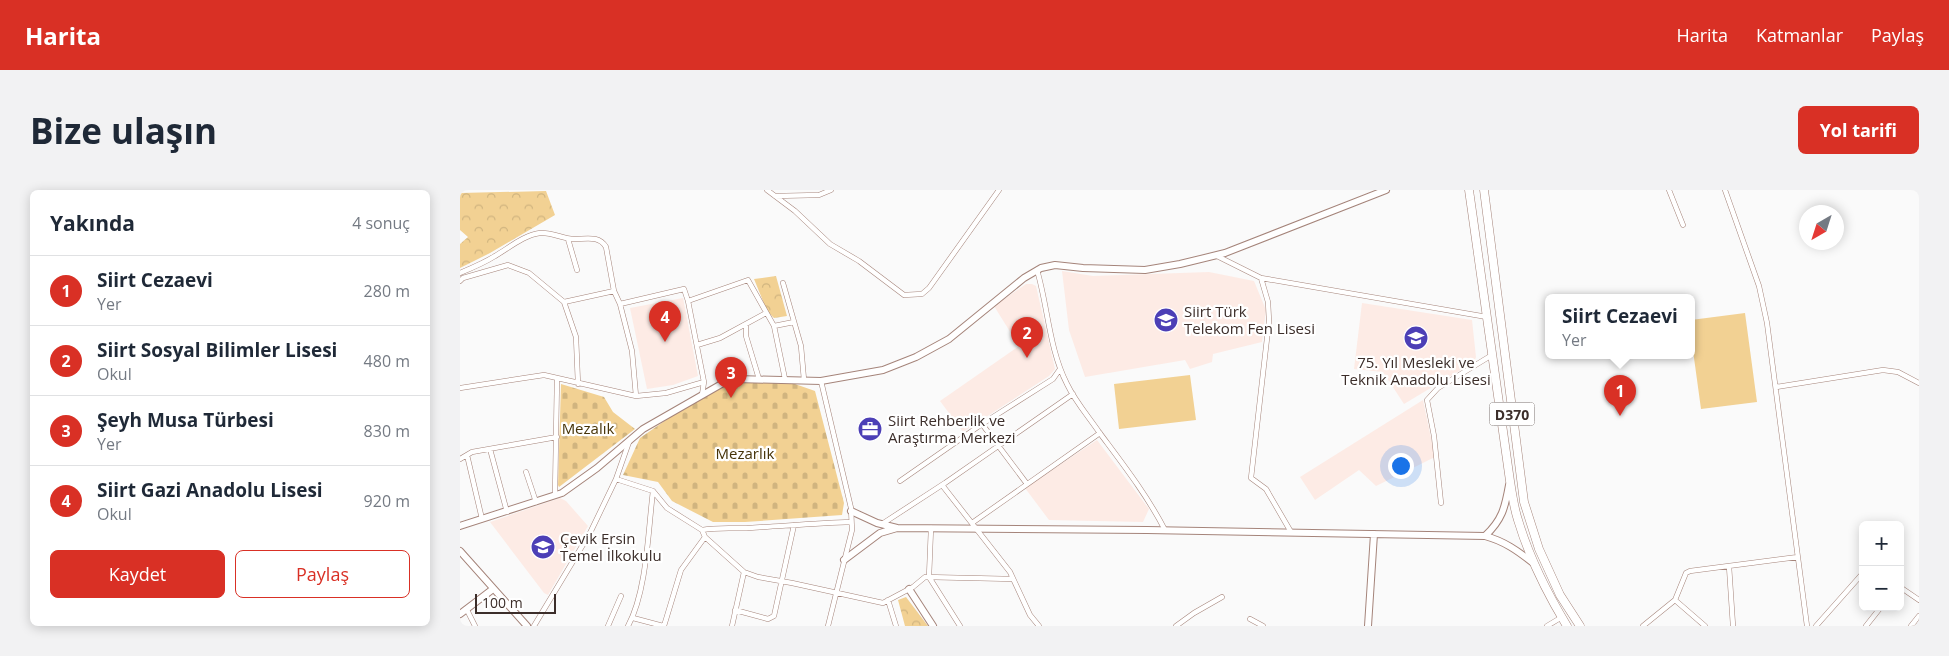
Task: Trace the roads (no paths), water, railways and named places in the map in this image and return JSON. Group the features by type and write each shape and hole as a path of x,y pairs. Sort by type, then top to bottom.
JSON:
{"highway":[{"name":"D370","path":"1470,190 1492,355 1517,519 1535,565 1552,601 1568,626"},
{"name":"D370","path":"1484,190 1524,502 1542,557 1560,595 1580,626"}],"street":[{"path":"767,190 830,244 859,261 904,295 914,296 922,294 929,288 999,190"},
{"path":"775,196 819,195 831,190"},
{"path":"460,526 562,493 597,468 643,429 725,382 736,379 821,381 883,370 916,357 949,339 1024,278 1038,270 1055,265 1145,270 1216,255 1386,190"},
{"path":"1669,190 1683,225"},
{"path":"1725,190 1759,286 1767,323 1807,626"},
{"path":"460,274 493,258 530,235 555,233 568,239 599,239 606,247 614,292 620,304 632,351 636,396"},
{"path":"568,239 577,270"},
{"path":"1216,255 1261,278 1487,317"},
{"path":"460,281 464,278 508,265 529,273 564,302 576,337 578,384"},
{"path":"1038,270 1051,336 1060,369 1073,394 1153,507 1165,530"},
{"path":"1261,278 1268,302 1269,321 1251,478 1266,489 1291,532"},
{"path":"688,302 748,280 774,326 785,379"},
{"path":"783,283 801,346 804,380"},
{"path":"620,304 684,289 704,382 702,395"},
{"path":"564,302 614,292"},
{"path":"697,345 720,338 766,313"},
{"path":"774,326 794,322"},
{"path":"746,324 746,336 759,379"},
{"path":"1441,502 1434,436 1426,400 1438,388 1492,355"},
{"path":"900,481 982,424 1053,379 1060,369"},
{"path":"1776,387 1883,370 1898,372 1919,383"},
{"path":"460,388 544,375 636,396 666,393 704,382"},
{"path":"555,495 557,378"},
{"path":"821,381 852,522 852,530 828,626"},
{"path":"882,524 942,485 1073,394"},
{"path":"982,424 1027,484"},
{"path":"974,526 1027,484 1100,433"},
{"path":"460,459 472,452 557,437"},
{"path":"534,626 590,533 616,480 630,440"},
{"path":"490,449 507,512"},
{"path":"467,455 482,519"},
{"path":"526,472 536,502"},
{"path":"616,480 653,491 666,508 702,530 705,537 744,572 758,577 883,603 909,589 925,577 1013,579"},
{"path":"1485,536 1495,527 1504,510 1510,481"},
{"path":"942,485 1013,579 1030,615 1039,626"},
{"path":"628,626 633,618 642,580 653,491"},
{"path":"851,511 897,528 974,526 1485,536 1500,540 1519,551 1535,565"},
{"path":"702,530 852,522"},
{"path":"735,610 768,619 772,618 794,525"},
{"path":"844,560 880,533 897,528"},
{"path":"931,528 929,577 960,626"},
{"path":"1368,626 1374,534"},
{"path":"633,618 664,626 680,570 705,537"},
{"path":"460,551 527,626"},
{"path":"1643,626 1675,600 1686,573 1798,557"},
{"path":"1729,566 1733,626"},
{"path":"732,626 744,572"},
{"path":"1816,626 1859,578"},
{"path":"460,614 494,589"},
{"path":"909,589 933,626"},
{"path":"1904,590 1919,600"},
{"path":"608,626 621,596"},
{"path":"1176,626 1222,597"},
{"path":"888,600 896,626"},
{"path":"1675,600 1704,626"},
{"path":"467,610 475,626"},
{"path":"1866,626 1878,611"},
{"path":"1912,626 1919,616"},
{"path":"1547,626 1562,617"},
{"path":"1250,619 1263,626"}],"place":[{"name":"Siirt Türk Telekom Fen Lisesi","path":"1166,320"},
{"name":"75. Yıl Mesleki ve Teknik Anadolu Lisesi","path":"1416,338"},
{"name":"Siirt Gazi Anadolu Lisesi","path":"665,342"},
{"name":"Siirt Sosyal Bilimler Lisesi","path":"1027,358"},
{"name":"Şeyh Musa Türbesi","path":"731,398"},
{"name":"Siirt Cezaevi","path":"1620,416"},
{"name":"Siirt Rehberlik ve Araştırma Merkezi","path":"870,429"},
{"name":"Çevik Ersin Temel İlkokulu","path":"543,547"}],"park label":[{"name":"Mezalık","path":"588,428"},
{"name":"Mezarlık","path":"745,453"}]}
